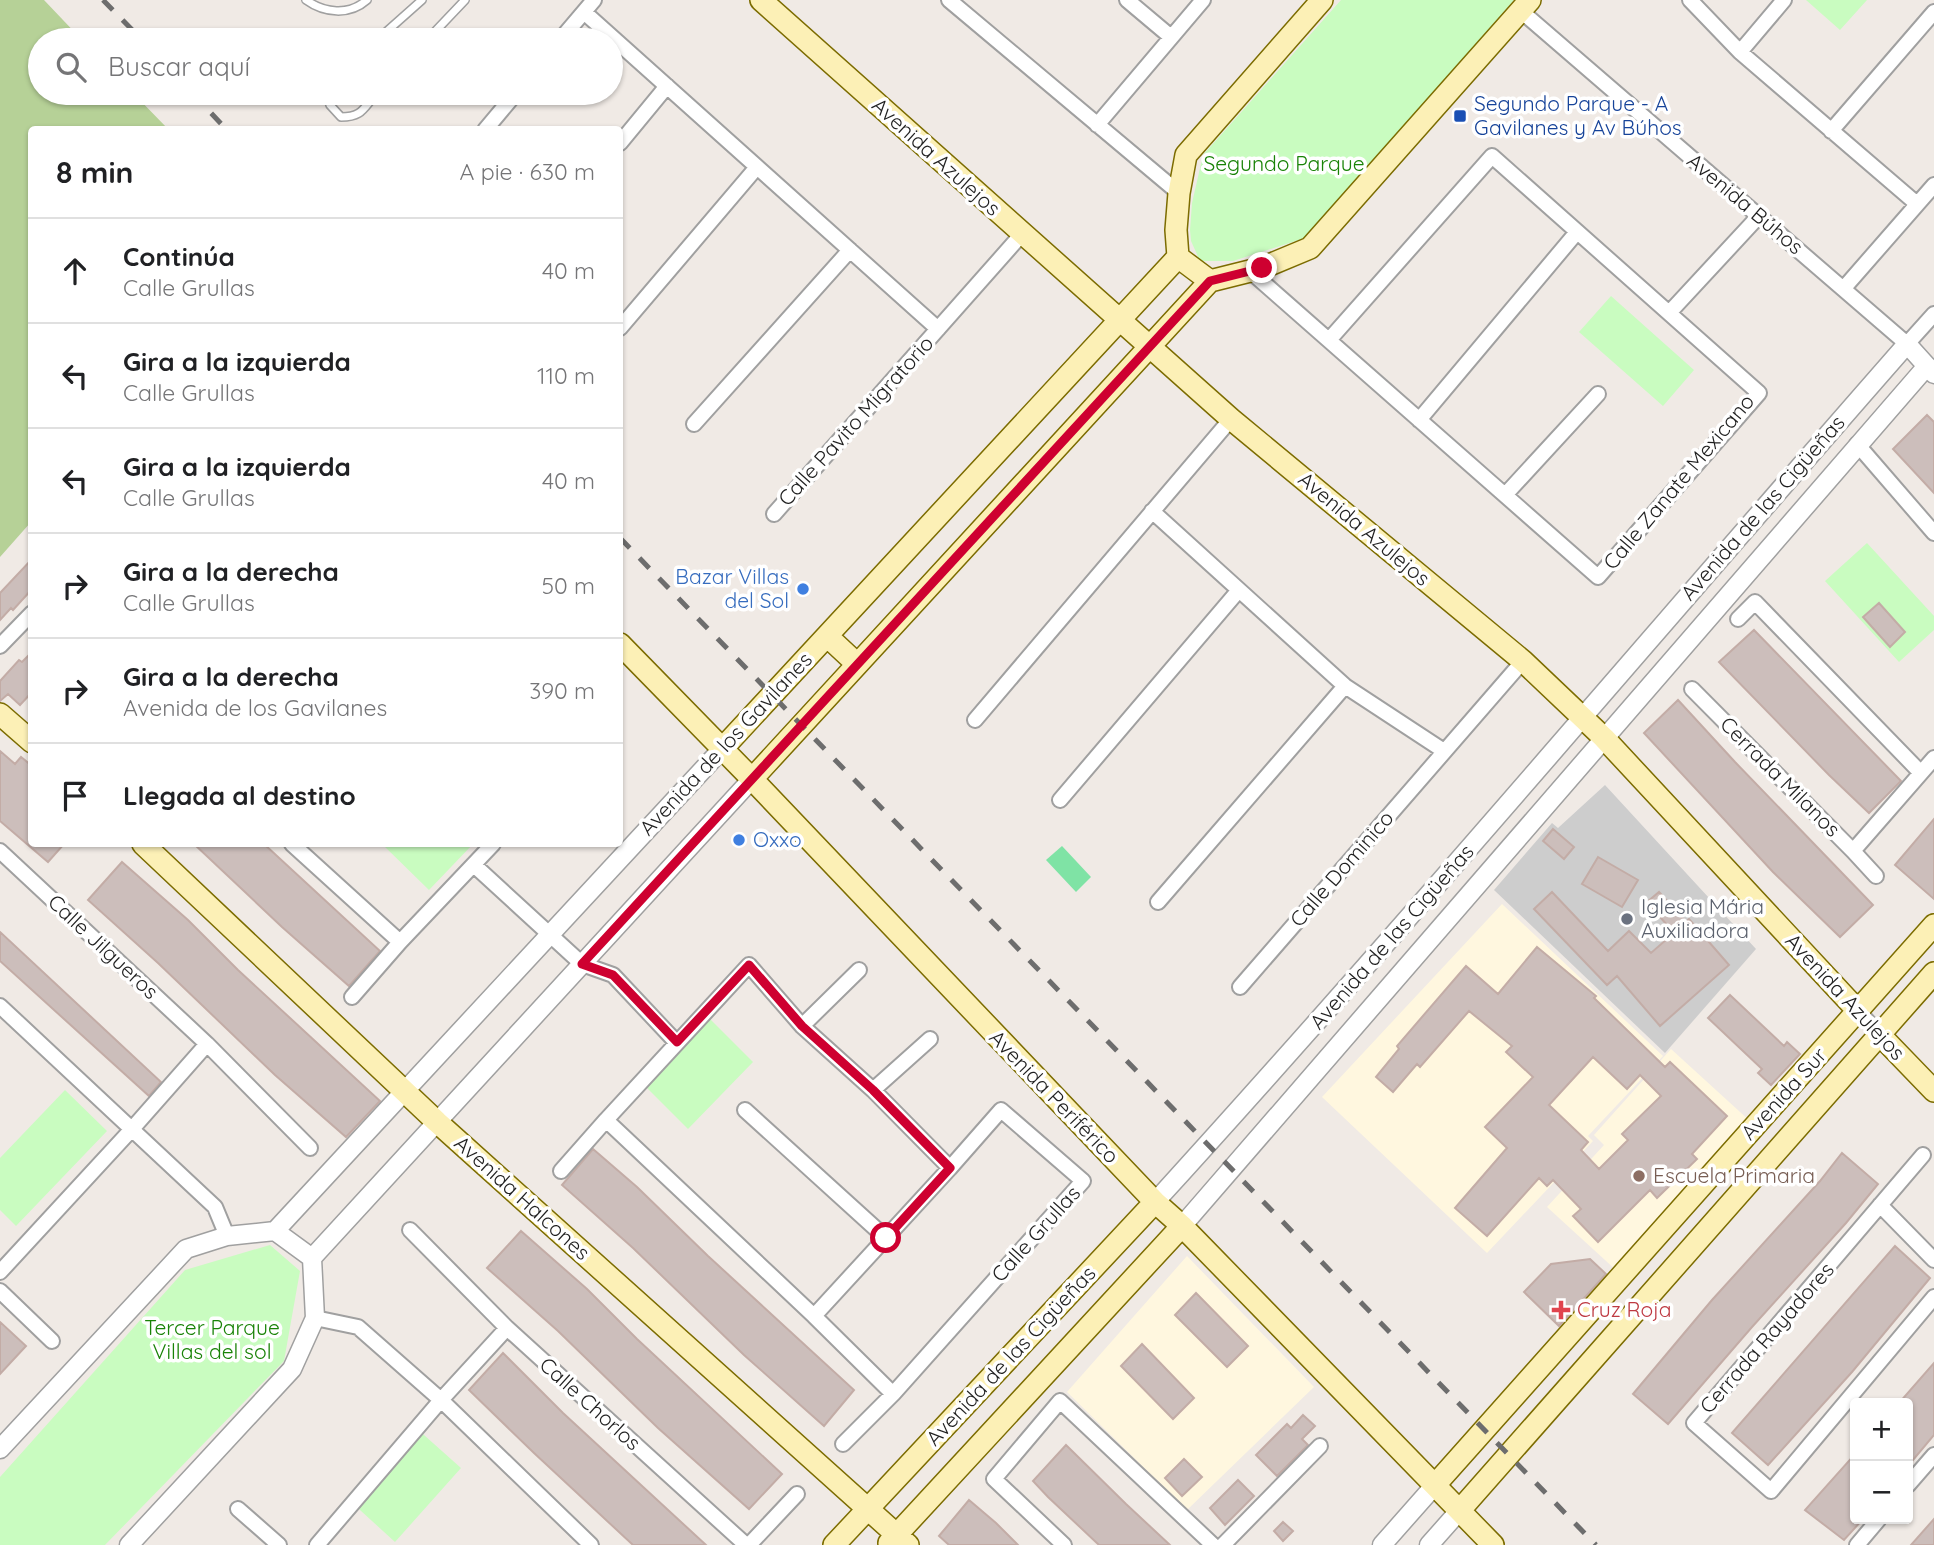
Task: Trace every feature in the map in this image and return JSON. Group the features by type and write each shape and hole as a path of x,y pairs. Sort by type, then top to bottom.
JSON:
{"main road":[{"name":"Avenida Azulejos","path":"761,0 1231,419 1523,660 1604,738 1858,1011"},
{"path":"1322,0 1186,155 1176,230 1178,257 1210,281 1250,271 1310,248 1525,5"},
{"name":"Avenida de los Gavilanes","path":"722,749 1178,257"},
{"name":"Avenida de los Gavilanes","path":"752,779 1210,281"},
{"path":"827,636 857,664"},
{"name":"Avenida Periférico","path":"623,647 1155,1202 1182,1226 1493,1545"},
{"path":"0,714 28,739"},
{"name":"Avenida Halcones","path":"146,847 437,1122 868,1508 898,1542"},
{"name":"Avenida Sur","path":"1435,1485 1934,925"},
{"name":"Avenida Sur","path":"1460,1510 1934,973"},
{"name":"Avenida Azulejos","path":"1880,1035 1934,1091"},
{"name":"Avenida de las Cigüeñas","path":"834,1545 1155,1202"},
{"name":"Avenida de las Cigüeñas","path":"898,1542 1182,1226"},
{"path":"1574,1330 1599,1353"}],"street":[{"path":"570,28 594,0"},
{"path":"949,0 1179,193"},
{"path":"1127,0 1171,37"},
{"path":"1097,125 1203,0"},
{"path":"1690,0 1740,52 1917,204"},
{"path":"1740,52 1784,0"},
{"name":"Avenida Búhos","path":"1525,5 1758,217 1932,366"},
{"name":"Calle Pavito Migratorio","path":"584,12 602,28"},
{"path":"1832,131 1934,12"},
{"name":"Calle Pavito Migratorio","path":"623,47 938,329"},
{"path":"623,139 667,86"},
{"path":"488,126 506,105"},
{"name":"Calle Zanate Mexicano","path":"1250,271 1329,341 1598,577 1759,393 1492,156 1329,341"},
{"path":"623,324 757,167"},
{"path":"1844,288 1934,185"},
{"path":"1669,313 1758,217"},
{"path":"1419,420 1577,232"},
{"name":"Calle Pavito Migratorio","path":"774,514 1022,234"},
{"path":"694,424 850,250"},
{"name":"Avenida de las Cigüeñas","path":"1155,1202 1297,1046 1934,314"},
{"name":"Avenida de las Cigüeñas","path":"1182,1226 1857,444 1932,366"},
{"path":"1505,495 1598,394"},
{"path":"975,720 1231,419"},
{"path":"1857,444 1934,533"},
{"path":"1152,511 1345,686 1444,751"},
{"path":"1060,800 1239,590"},
{"path":"1738,619 1755,602 1921,773"},
{"path":"0,646 28,617"},
{"name":"Calle Dominico","path":"1240,988 1523,660"},
{"path":"1158,902 1345,686"},
{"name":"Cerrada Milanos","path":"1692,689 1853,851 1934,758"},
{"name":"Avenida de los Gavilanes","path":"275,1231 722,749"},
{"name":"Avenida de los Gavilanes","path":"312,1258 752,779"},
{"path":"295,847 400,942"},
{"path":"352,997 490,847"},
{"name":"Calle Jilgueros","path":"0,851 206,1044 310,1148"},
{"path":"1853,851 1876,876"},
{"path":"474,865 582,964 613,975 677,1042"},
{"path":"561,1171 749,965 802,1026 873,1090 950,1168"},
{"path":"802,1026 859,970"},
{"path":"0,1006 215,1207 227,1236"},
{"name":"Avenida Azulejos","path":"1858,1011 1880,1035"},
{"path":"873,1090 930,1039"},
{"path":"0,1272 206,1044"},
{"path":"745,1110 886,1238"},
{"name":"Calle Grullas","path":"814,1316 1001,1110 1083,1181 893,1394 843,1444"},
{"path":"606,1120 893,1394"},
{"name":"Cerrada Rayadores","path":"1923,1155 1694,1423 1771,1491 1934,1297"},
{"path":"1880,1205 1934,1260"},
{"name":"Calle Chorlos","path":"410,1230 507,1328 748,1545"},
{"path":"0,1449 186,1250 227,1236 275,1231 312,1258 315,1318 292,1369 129,1545"},
{"path":"0,1291 52,1340"},
{"path":"315,1318 358,1328 441,1401 591,1545"},
{"path":"317,1545 507,1328"},
{"path":"1064,1545 994,1479 1060,1401 1213,1545"},
{"path":"1223,1545 1321,1447"},
{"path":"1913,1479 1934,1455"},
{"name":"Avenida Sur","path":"1382,1545 1435,1485"},
{"path":"748,1545 797,1494"},
{"path":"238,1509 279,1545"},
{"name":"Avenida Sur","path":"1429,1545 1460,1510"},
{"path":"1857,1545 1875,1524"}],"lane":[{"path":"306,0 314,6 341,12 360,6 367,0"},
{"path":"390,28 422,0"},
{"path":"438,28 464,0"},
{"path":"330,105 341,117 355,117 368,105"}],"shaded area":[{"name":"Iglesia Mária Auxiliadora","path":"1605,785 1756,949 1665,1053 1494,890 1552,823 1558,828"},
{"path":"1502,904 1663,1056 1588,1136 1593,1141 1487,1253 1322,1097"},
{"name":"Escuela Primaria","path":"1671,1049 1751,1122 1617,1271 1547,1207 1604,1145 1594,1135"},
{"path":"1187,1256 1314,1387 1187,1510 1067,1392"}],"green space":[{"path":"0,0 44,0 71,28 28,28 28,105 145,105 165,126 28,126 28,525 0,557"},
{"name":"Segundo Parque","path":"1341,0 1514,0 1305,238 1233,261 1200,261 1191,241 1190,230 1192,203 1203,155"},
{"path":"1806,0 1867,0 1840,30"},
{"path":"1611,296 1694,370 1663,406 1579,332"},
{"path":"1867,543 1934,616 1934,630 1899,662 1825,581"},
{"path":"1062,846 1091,877 1076,892 1046,860"},
{"path":"385,847 470,847 429,890"},
{"path":"709,1018 753,1062 688,1129 643,1084"},
{"path":"65,1090 107,1131 16,1226 0,1210 0,1158"},
{"name":"Tercer Parque Villas del sol","path":"270,1245 300,1271 284,1361 105,1545 0,1545 0,1477 185,1270"},
{"path":"415,1427 461,1468 395,1542 349,1500"}],"building":[{"path":"1927,415 1934,422 1934,493 1893,449"},
{"path":"28,563 28,593 0,620 0,593"},
{"path":"1879,603 1905,632 1890,647 1863,617"},
{"path":"1754,630 1901,781 1869,813 1719,662"},
{"path":"28,656 28,696 20,705 8,694 0,701 0,681 19,660 22,662"},
{"path":"1678,700 1873,905 1840,937 1773,872 1644,733"},
{"path":"0,751 15,764 21,757 28,763 28,845 0,821"},
{"path":"1934,819 1934,899 1895,865"},
{"path":"1553,829 1574,847 1564,859 1543,841"},
{"path":"30,847 61,847 48,862"},
{"path":"197,847 267,847 380,951 349,986"},
{"path":"1598,857 1638,880 1622,907 1582,884"},
{"path":"122,862 188,920 380,1101 346,1137 275,1075 88,900"},
{"path":"1552,892 1608,951 1629,931 1651,953 1674,933 1647,902 1659,892 1686,922 1689,919 1729,965 1660,1026 1617,976 1607,985 1534,909"},
{"path":"0,932 161,1082 149,1096 0,961"},
{"path":"1537,947 1596,996 1594,998 1665,1067 1670,1062 1727,1116 1692,1154 1697,1159 1657,1198 1650,1190 1598,1242 1573,1216 1581,1209 1553,1180 1547,1186 1539,1178 1487,1236 1455,1208 1507,1148 1485,1127 1533,1077 1506,1052 1512,1046 1469,1011 1420,1067 1417,1064 1393,1092 1376,1077 1399,1049 1397,1046 1466,966 1498,994","holes":["1593,1057 1627,1089 1640,1075 1661,1096 1622,1134 1628,1140 1599,1169 1581,1150 1588,1142 1549,1105"]},
{"path":"1730,995 1784,1046 1787,1042 1800,1054 1771,1085 1758,1073 1762,1069 1708,1018"},
{"path":"593,1149 854,1390 824,1426 562,1185"},
{"path":"1842,1153 1878,1184 1668,1424 1633,1394"},
{"path":"521,1231 587,1289 782,1474 749,1509 487,1268"},
{"path":"1895,1246 1930,1278 1852,1372 1768,1465 1732,1433"},
{"name":"Cruz Roja","path":"1590,1259 1606,1274 1559,1326 1524,1292 1551,1264"},
{"path":"1196,1293 1248,1346 1227,1367 1175,1315"},
{"path":"0,1322 26,1346 0,1374"},
{"path":"1142,1344 1194,1398 1173,1419 1121,1366"},
{"path":"503,1353 563,1413 706,1545 633,1545 534,1453 469,1390"},
{"path":"1934,1363 1934,1435 1913,1460 1913,1398 1903,1398"},
{"path":"1303,1415 1315,1426 1302,1439 1308,1445 1277,1476 1256,1455 1287,1424 1291,1428"},
{"path":"1066,1445 1170,1545 1099,1545 1048,1497 1033,1481"},
{"path":"1184,1459 1202,1477 1182,1496 1165,1478"},
{"path":"1850,1460 1850,1524 1858,1524 1844,1540 1805,1510"},
{"path":"1238,1480 1254,1496 1225,1525 1210,1508"},
{"path":"969,1500 1018,1545 949,1545 939,1536"},
{"path":"1934,1519 1934,1545 1911,1545"},
{"path":"1283,1522 1293,1531 1283,1541 1274,1531"}],"railway":[{"path":"103,0 130,28"},
{"path":"203,105 223,126"},
{"path":"623,541 1596,1545"}],"place":[{"name":"Segundo Parque - A Gavilanes y Av Búhos","path":"1460,116"},
{"name":"Bazar Villas del Sol","path":"803,589"},
{"name":"Oxxo","path":"739,840"},
{"name":"Iglesia Mária Auxiliadora","path":"1627,919"},
{"name":"Escuela Primaria","path":"1639,1176"},
{"name":"Cruz Roja","path":"1561,1310"}],"route":[{"path":"886,1238 950,1168 873,1090 802,1026 749,965 677,1042 613,975 582,964 1210,281 1262,268"}]}
